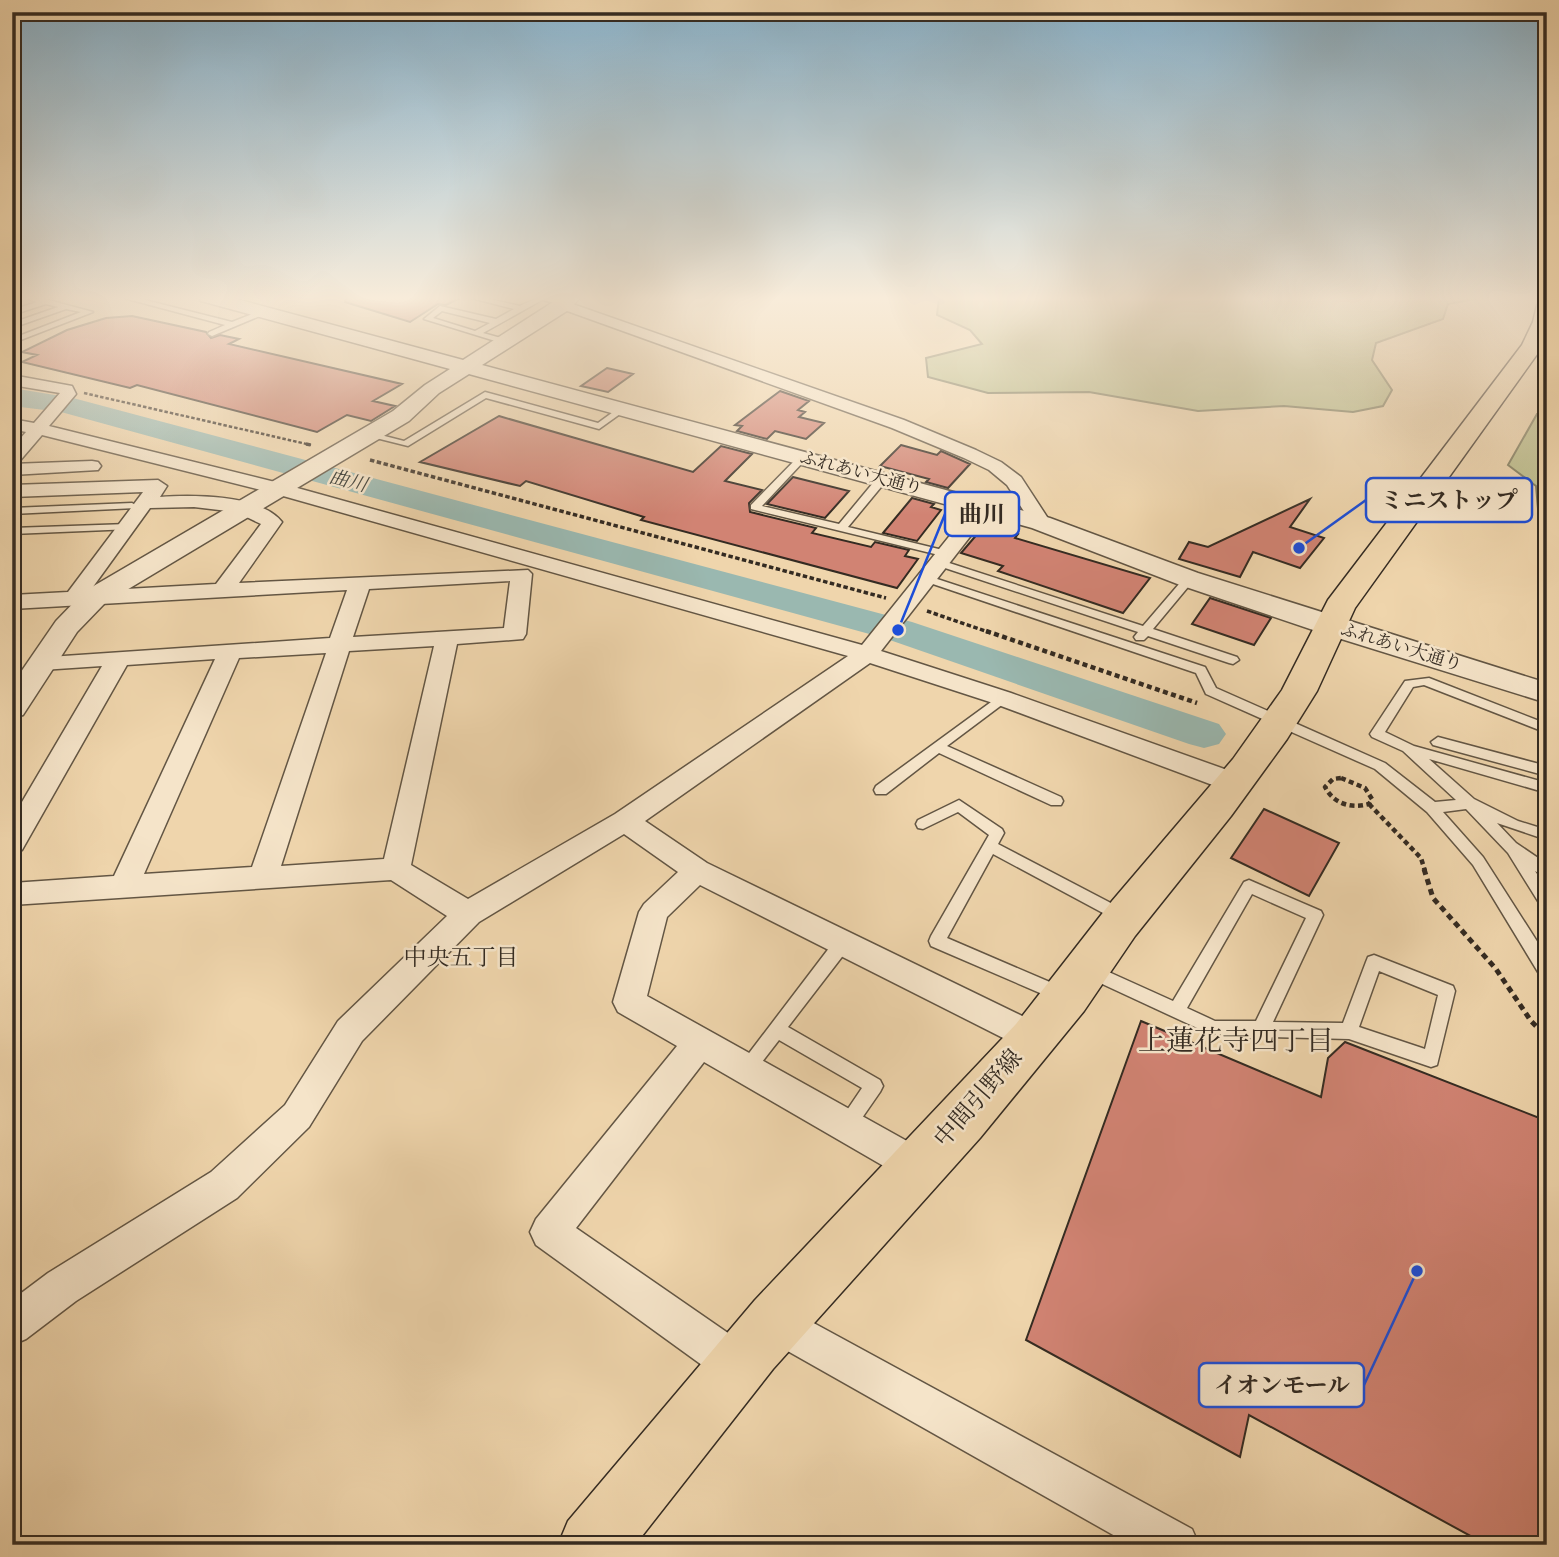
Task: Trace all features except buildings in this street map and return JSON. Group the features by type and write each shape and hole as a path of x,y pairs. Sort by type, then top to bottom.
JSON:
{"main road":[{"name":"中間引野線","path":"592,1545 757,1344 919,1167 1077,983 1124,917 1256,754 1332,627 1339,607 1515,370"},
{"path":"1332,627 1365,614 1541,370"}],"street":[{"path":"85,598 369,435 462,370"},
{"name":"ふれあい大通り","path":"466,370 623,409 1041,523 1189,579 1332,627 1547,693"},
{"path":"751,370 898,424 995,466 1014,481 1041,523"},
{"path":"12,380 67,391 12,459"},
{"path":"12,424 40,427 281,485 873,648 1002,698 1256,754"},
{"path":"12,470 92,466"},
{"path":"12,491 158,486 138,504 128,527 108,548 85,598 12,708"},
{"path":"138,504 204,500 258,513 272,522 223,590"},
{"path":"12,1325 62,1287 224,1185 297,1116 350,1031 468,914 546,865 625,821 873,648 983,507"},
{"path":"12,601 521,574 515,634 42,663"},
{"path":"263,877 360,583"},
{"path":"396,869 447,640"},
{"path":"124,886 230,652"},
{"path":"12,844 119,658"},
{"path":"625,821 697,871 1033,1037"},
{"path":"12,894 396,869 468,914"},
{"path":"697,871 654,912 629,1002 919,1167"},
{"path":"700,1042 549,1232 757,1344 1177,1545"}],"lane":[{"path":"369,435 405,444 485,395 599,426 623,409"},
{"path":"802,458 755,507 841,528 939,565 1132,647 1201,670 1211,691 1256,754 1380,766 1432,808 1478,861 1547,972"},
{"path":"841,528 882,479"},
{"path":"12,511 138,504"},
{"path":"12,531 128,527"},
{"path":"939,565 1233,660"},
{"path":"1132,647 1189,579"},
{"path":"1547,729 1425,681 1409,684 1377,734 1408,748 1547,788"},
{"path":"881,790 1002,698"},
{"path":"1438,742 1547,771"},
{"path":"937,747 1056,801"},
{"path":"1408,748 1469,803 1511,847 1547,902"},
{"path":"1432,808 1469,803 1513,825 1547,835"},
{"path":"923,824 959,805 997,834 937,941 1176,1011 1213,1028 1349,1031 1431,1059 1447,991 1374,962 1349,1031"},
{"path":"990,846 1124,917"},
{"path":"1511,847 1547,873"},
{"path":"1176,1011 1249,886 1315,915 1260,1031"},
{"path":"746,1069 842,944"},
{"path":"777,1030 874,1086 846,1125"}],"path":[{"path":"67,391 335,454 904,610 1199,704"},
{"path":"1369,804 1356,808 1338,803 1325,787 1333,779 1358,783 1370,794 1369,804 1421,858 1433,898 1496,969 1531,1021 1547,1037"}],"green space":[{"path":"927,370 1378,370 1392,390 1383,406 1353,412 1284,406 1198,411 1089,392 988,393 928,377"},
{"path":"1547,413 1547,519 1539,520 1536,486 1508,465 1537,414"}],"waterway":[{"name":"曲川","path":"12,397 63,404 898,630 1204,734"}],"place":[{"name":"ミニストップ","path":"1299,548"},
{"name":"曲川","path":"898,630"},
{"name":"イオンモール","path":"1417,1271"}],"district":[{"name":"中央五丁目","path":"461,958"},
{"name":"上蓮花寺四丁目","path":"1236,1042"}]}
